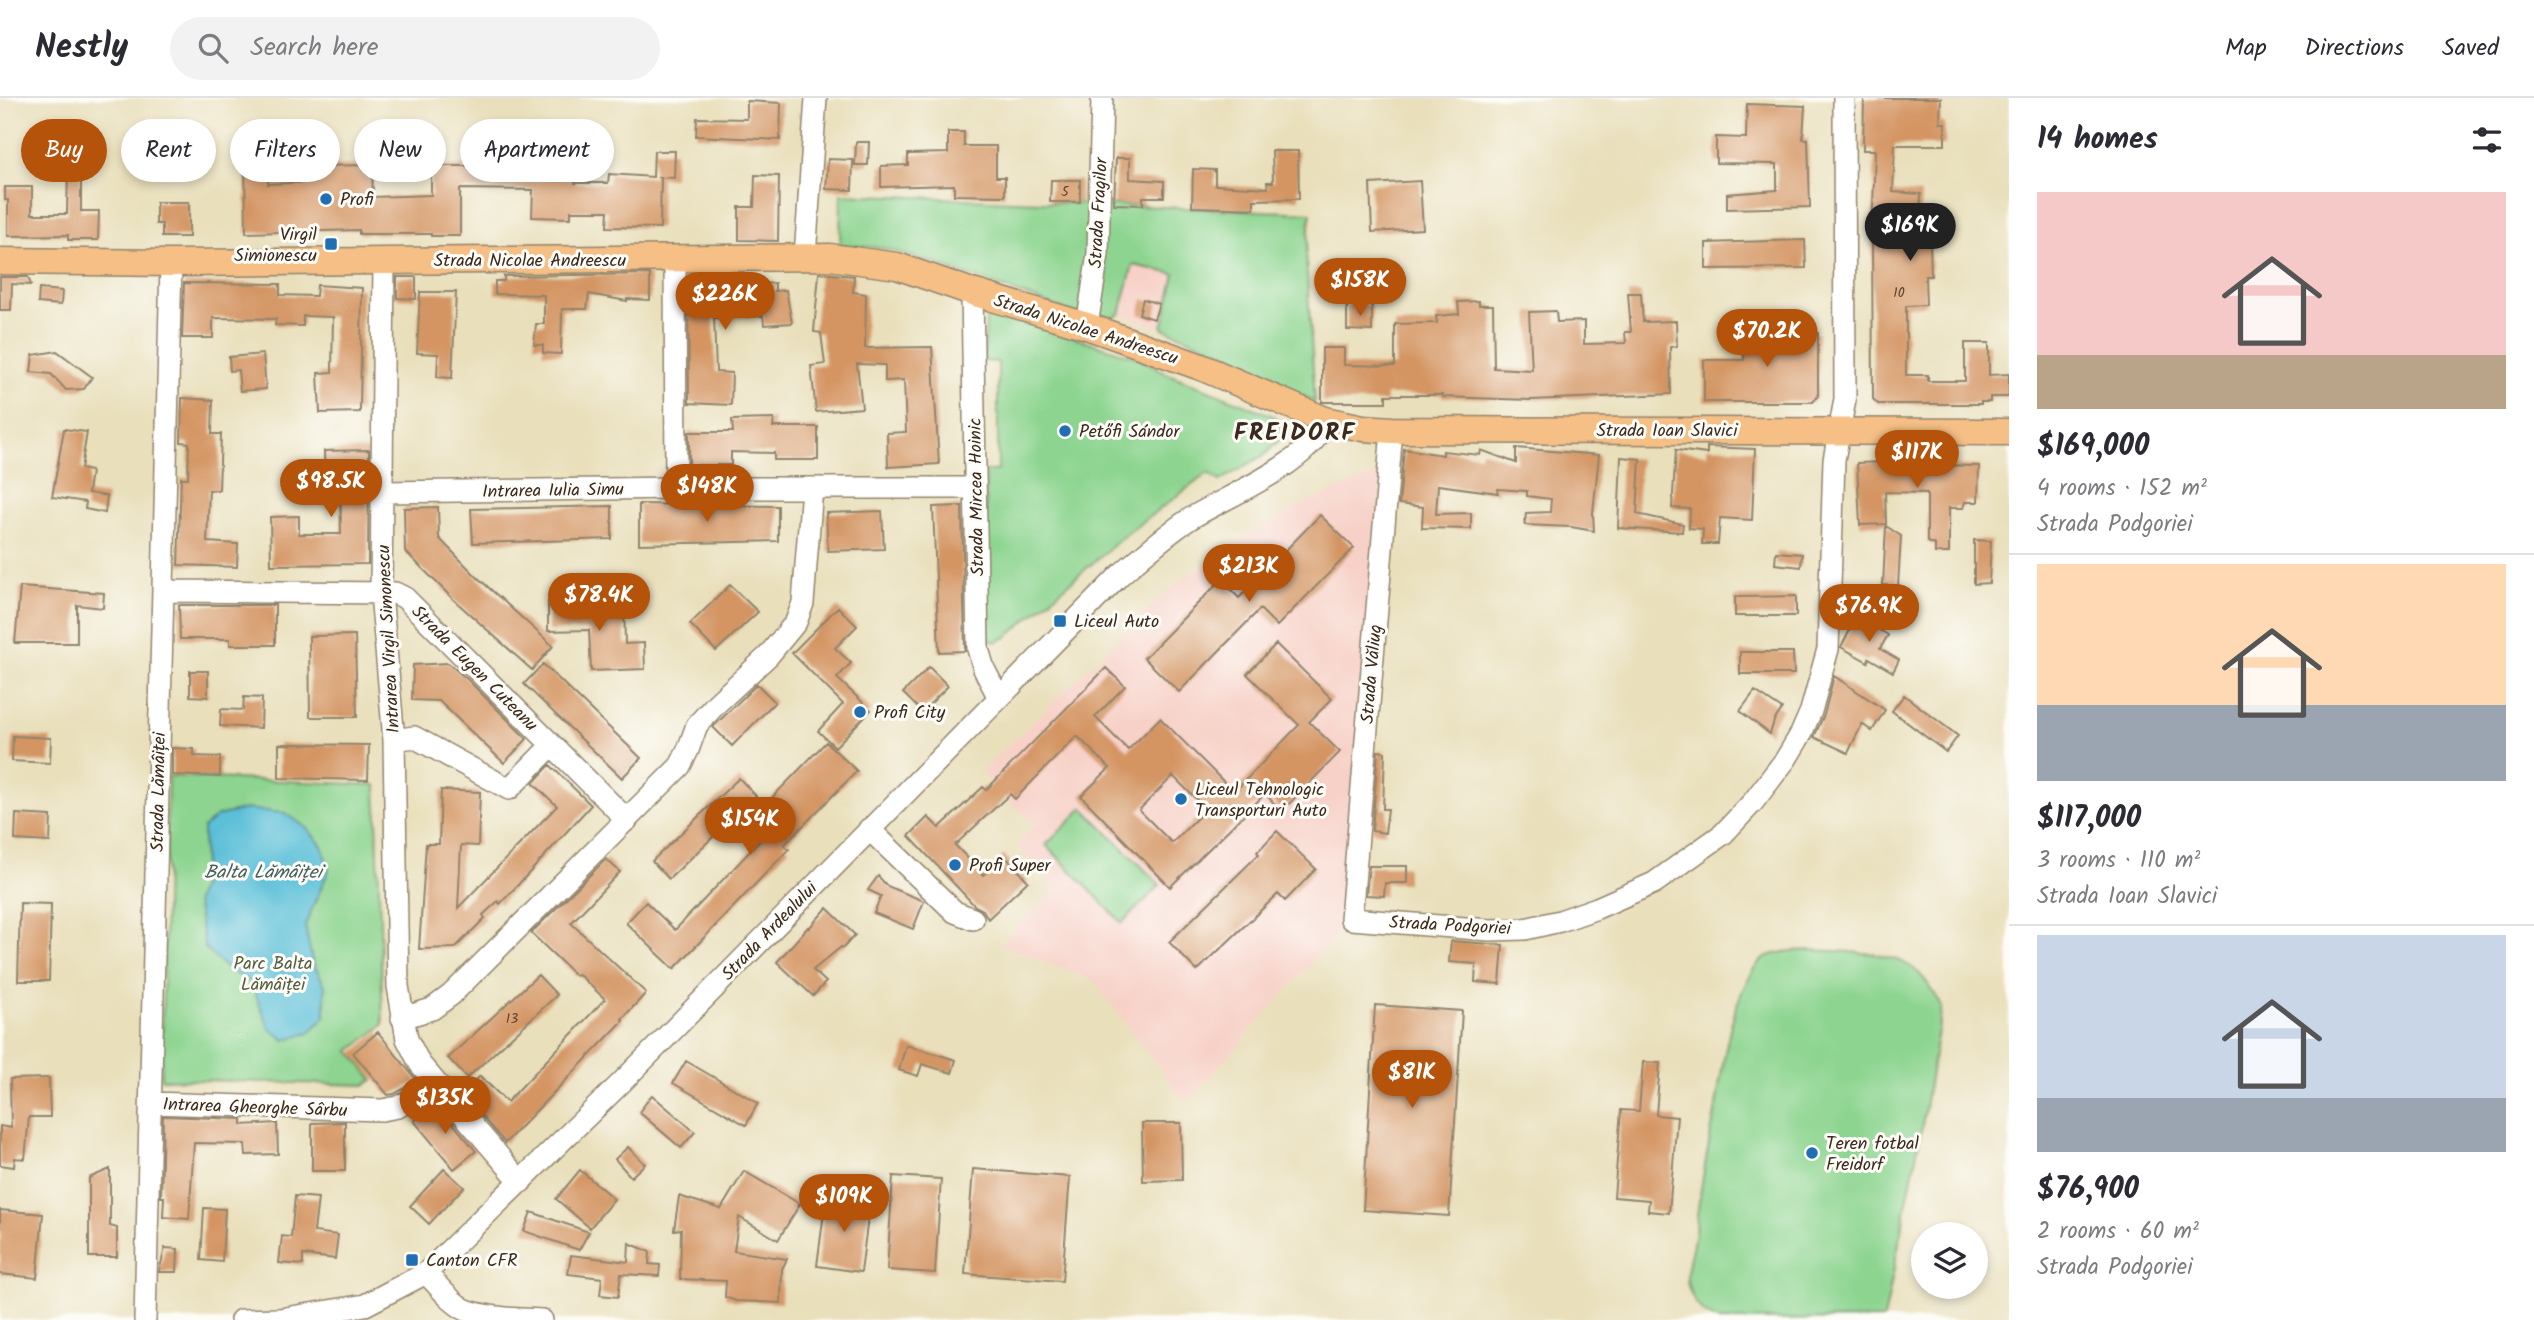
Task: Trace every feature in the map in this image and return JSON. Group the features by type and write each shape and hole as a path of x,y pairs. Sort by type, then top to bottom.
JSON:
{"main road":[{"name":"Strada Nicolae Andreescu","path":"0,261 171,263 805,257 875,262 897,266 972,292 1087,326 1224,376 1325,420"},
{"name":"Strada Ioan Slavici","path":"1325,420 1363,428 1392,430 2009,432"}],"street":[{"path":"805,257 816,98"},
{"name":"Strada Fragilor","path":"1087,326 1098,254 1102,98"},
{"name":"Strada Podgoriei","path":"1351,919 1490,930 1525,929 1598,908 1654,883 1700,852 1739,819 1786,759 1801,734 1821,682 1828,649 1834,460 1844,398 1844,98"},
{"path":"674,259 676,488"},
{"name":"Intrarea Virgil Simonescu","path":"384,260 381,593 394,740 398,986 402,1018"},
{"name":"Strada Lămâiței","path":"145,1320 171,263"},
{"name":"Strada Mircea Hoinic","path":"972,292 978,649 984,669 999,698"},
{"name":"Strada Ardealului","path":"242,1320 365,1312 426,1273 521,1182 1120,575 1188,520 1304,452 1323,429 1325,420"},
{"name":"Strada Văliug","path":"1351,919 1392,430"},
{"path":"521,1182 420,1064 407,1039 402,1018 432,1009 451,995 627,820 680,766 697,725 716,702 768,656 796,622 803,603 812,488"},
{"name":"Intrarea Iulia Simu","path":"382,492 975,488"},
{"name":"Strada Eugen Cuteanu","path":"163,592 396,593 405,598 627,820"},
{"path":"394,740 414,737 509,789 552,745"},
{"path":"869,829 955,912 974,919"},
{"name":"Intrarea Gheorghe Sârbu","path":"150,1103 382,1110 398,1107 438,1086"},
{"path":"426,1273 456,1303 467,1310 516,1319 542,1320"}],"shaded area":[{"path":"1132,265 1176,274 1162,328 1120,314"},
{"name":"Liceul Tehnologic Transporturi Auto","path":"1381,472 1344,909 1338,933 1186,1103 1093,980 1000,945 1057,889 1016,845 1035,826 981,772 1172,587 1231,544 1296,507"}],"green space":[{"path":"841,194 1311,213 1306,257 1315,402 1287,389 1235,357 1162,328 1175,274 1133,265 1120,314 1101,322 928,261 882,248 840,245"},
{"path":"993,311 1141,359 1168,374 1274,416 1282,424 1282,436 1267,453 1220,481 1208,473 1125,535 1007,637 996,642 986,638 986,471 998,471 998,362 984,361 986,320"},
{"name":"Parc Balta Lămâiței","path":"168,776 376,785 383,1025 350,1051 373,1080 365,1085 161,1079"},
{"path":"1083,808 1160,885 1122,923 1046,845"},
{"name":"Teren fotbal Freidorf","path":"1812,950 1861,953 1897,960 1919,973 1942,1007 1884,1319 1718,1320 1706,1314 1697,1304 1690,1293 1687,1275 1733,1017 1747,980 1762,960 1783,952"}],"water":[{"name":"Balta Lămâiței","path":"246,809 285,813 307,828 322,846 329,870 305,925 312,961 325,986 325,1017 309,1033 285,1040 270,1029 250,982 226,968 205,948 196,901 204,878 203,828 217,816"}],"building":[{"path":"1864,98 1941,98 1940,123 1945,123 1945,145 1895,145 1893,192 1921,194 1920,217 1943,218 1942,240 1930,240 1931,276 1925,276 1926,305 1906,306 1906,375 1928,375 1928,381 1965,381 1965,343 1989,343 1989,375 2009,374 2009,397 1990,397 1990,402 1981,404 1878,404 1873,399 1872,236 1875,150 1863,150"},
{"path":"747,101 781,103 780,140 696,136 697,118 747,119"},
{"path":"1747,104 1805,106 1803,139 1808,139 1810,207 1727,209 1727,194 1777,190 1777,164 1716,163 1716,137 1746,138"},
{"path":"948,132 964,132 964,146 996,146 996,177 1005,177 1005,196 954,195 954,185 881,187 881,166 908,165 908,154 948,153"},
{"path":"856,142 869,142 868,165 855,165"},
{"path":"654,151 675,151 674,178 661,177 660,228 607,227 608,211 571,211 571,218 532,217 533,190 460,189 460,236 359,234 359,230 246,233 245,182 340,182 340,166 354,165 354,182 373,182 373,197 431,195 431,182 446,182 446,166 460,166 460,182 608,183 614,182 614,174 653,177"},
{"path":"1272,151 1298,151 1299,199 1254,200 1254,209 1192,207 1193,169 1215,170 1215,185 1268,188 1267,182 1273,182"},
{"path":"1116,158 1130,158 1130,179 1164,181 1164,197 1143,197 1143,205 1114,204"},
{"path":"828,159 853,160 852,190 826,189"},
{"path":"755,175 779,176 778,241 739,240 739,207 754,207"},
{"path":"1051,180 1080,180 1080,202 1050,202"},
{"path":"1420,181 1423,229 1372,232 1370,184"},
{"path":"68,182 81,182 81,211 99,211 98,240 68,240 68,235 8,236 8,200 5,200 5,187 32,187 32,214 67,214"},
{"path":"156,202 189,202 189,237 162,237 162,224 156,224"},
{"path":"1805,240 1806,268 1706,269 1706,243"},
{"path":"819,273 854,276 853,292 866,294 865,348 932,347 939,464 888,467 887,433 906,432 904,380 885,381 885,365 857,364 862,408 816,412 811,366 825,364 821,333 814,332"},
{"path":"650,274 650,300 627,301 589,294 587,309 562,309 561,354 543,353 543,345 534,345 536,324 544,324 544,295 495,294 495,281 504,281 504,276"},
{"path":"0,277 28,277 31,285 12,284 11,310 0,310"},
{"path":"397,277 416,277 416,299 397,298"},
{"path":"184,283 280,284 280,295 316,296 317,285 362,288 360,412 320,413 318,373 332,372 333,317 303,316 303,326 275,325 276,319 213,318 213,338 182,338"},
{"path":"775,283 775,291 786,290 792,323 764,325 763,316 714,318 716,372 732,373 731,405 689,403 688,289"},
{"path":"39,289 62,291 61,305 38,303"},
{"path":"420,292 456,292 452,378 437,377 438,354 417,353"},
{"path":"1628,293 1641,293 1643,322 1676,321 1677,346 1670,347 1671,394 1531,400 1386,395 1386,402 1322,402 1322,348 1344,348 1344,365 1395,366 1395,324 1437,323 1436,316 1459,314 1458,302 1479,301 1479,305 1493,305 1494,368 1532,370 1529,312 1556,311 1557,322 1584,321 1584,344 1626,343 1625,332 1631,332"},
{"path":"1143,299 1159,304 1154,319 1139,314"},
{"path":"1347,305 1372,305 1372,331 1347,330"},
{"path":"1745,325 1778,325 1778,333 1818,333 1818,396 1813,402 1704,402 1704,360 1744,360"},
{"path":"57,351 92,377 84,389 66,390 51,374 31,372 33,355"},
{"path":"263,354 266,389 240,391 238,370 230,371 229,357"},
{"path":"182,398 213,400 212,434 221,434 219,490 209,490 207,542 238,544 237,567 178,565 181,478 188,478 189,443 181,442"},
{"path":"774,419 773,427 818,427 818,460 774,460 774,453 731,452 731,465 689,465 689,432 733,432 732,420"},
{"path":"64,429 87,432 81,469 91,471 88,493 107,496 105,513 85,509 86,502 52,497"},
{"path":"1707,447 1755,449 1752,520 1720,518 1718,544 1702,544 1703,529 1689,528 1690,509 1672,508 1676,450 1707,454"},
{"path":"1516,448 1599,455 1593,513 1594,531 1525,525 1526,513 1550,512 1551,499 1527,496 1527,491 1498,489 1498,493 1438,485 1436,514 1471,513 1471,529 1422,528 1423,507 1399,504 1404,449 1443,455 1443,451 1480,455 1481,450 1516,463"},
{"path":"369,450 368,564 271,565 270,517 299,516 299,534 341,534 340,485 325,485 324,451"},
{"path":"1887,451 1936,452 1936,465 1979,466 1978,502 1965,502 1963,508 1949,508 1949,553 1935,553 1935,545 1927,542 1927,493 1885,492 1886,524 1860,525 1857,463 1886,462"},
{"path":"1621,457 1640,459 1637,514 1683,524 1682,532 1618,528"},
{"path":"639,504 778,506 778,541 639,544"},
{"path":"612,506 612,539 473,543 471,509"},
{"path":"962,506 965,651 939,652 933,507"},
{"path":"438,507 439,538 477,577 553,646 532,670 454,600 405,551 404,508"},
{"path":"882,511 884,549 828,551 826,513"},
{"path":"1320,515 1354,548 1277,626 1260,609 1179,692 1144,658 1221,580 1239,598"},
{"path":"1886,526 1901,536 1898,586 1883,585"},
{"path":"1974,540 1991,541 1989,583 1974,584"},
{"path":"1776,552 1802,554 1801,567 1775,564"},
{"path":"730,585 758,612 716,651 690,624"},
{"path":"20,587 104,593 103,608 77,605 77,643 15,643"},
{"path":"1796,596 1796,616 1735,616 1735,597"},
{"path":"624,601 625,644 644,643 645,669 591,671 589,630 548,631 548,602"},
{"path":"179,605 275,605 275,645 230,645 230,639 180,639"},
{"path":"838,607 857,626 835,648 851,663 837,678 871,710 835,747 818,731 843,704 792,653"},
{"path":"1857,617 1888,635 1880,649 1899,660 1893,672 1869,658 1868,662 1841,647"},
{"path":"355,635 357,717 310,717 309,636"},
{"path":"1276,644 1332,699 1309,722 1340,752 1282,811 1265,794 1170,887 1081,796 1110,768 1077,736 1015,799 1010,794 955,845 984,875 1004,855 1028,881 988,919 983,910 975,906 909,836 928,817 939,828 983,787 986,790 1106,668 1125,686 1095,717 1128,750 1160,718 1234,792 1299,725 1247,674","holes":["1173,776 1206,809 1172,843 1139,810"]},
{"path":"1740,652 1793,652 1794,674 1740,674"},
{"path":"448,663 527,739 504,763 439,701 412,700 413,665"},
{"path":"543,664 641,758 622,778 524,684"},
{"path":"929,667 948,686 922,712 903,693"},
{"path":"190,671 208,671 208,697 190,696"},
{"path":"1834,676 1885,710 1872,731 1862,724 1848,753 1814,737 1824,715"},
{"path":"757,684 775,702 732,746 713,727"},
{"path":"1755,691 1782,709 1770,734 1740,711"},
{"path":"1904,695 1958,736 1946,752 1892,711"},
{"path":"244,697 262,698 261,728 220,726 221,709 243,710"},
{"path":"13,736 51,738 50,763 12,761"},
{"path":"826,742 857,771 784,845 789,849 674,969 626,923 646,902 675,930 775,825 760,810"},
{"path":"279,744 369,745 368,780 279,778"},
{"path":"172,748 194,749 194,756 220,757 220,777 172,775"},
{"path":"1378,751 1385,752 1383,809 1388,809 1385,833 1372,831"},
{"path":"550,765 591,805 500,904 498,901 483,915 485,918 455,948 419,949 426,844 439,844 441,790 480,792 478,846 461,845 458,908 557,806 533,783"},
{"path":"739,778 756,796 669,879 652,861"},
{"path":"16,814 51,816 50,842 15,840"},
{"path":"1277,831 1316,869 1285,901 1278,894 1197,971 1169,942 1259,854 1257,852"},
{"path":"606,859 620,872 571,923 646,993 623,1021 505,1143 463,1094 480,1076 507,1102 605,999 578,974 576,976 531,933"},
{"path":"1369,866 1407,866 1407,883 1385,883 1384,896 1366,895"},
{"path":"878,876 887,886 924,901 913,929 874,913 881,896 868,890"},
{"path":"20,903 51,904 49,981 18,981"},
{"path":"827,908 855,935 843,948 813,970 826,982 813,996 777,962"},
{"path":"1451,941 1503,945 1500,984 1475,982 1476,964 1449,962"},
{"path":"538,975 557,995 467,1078 448,1058"},
{"path":"1375,1005 1462,1011 1449,1216 1363,1210"},
{"path":"378,1032 417,1081 394,1094 388,1095 353,1053"},
{"path":"906,1045 956,1060 952,1073 922,1064 918,1076 899,1070"},
{"path":"686,1061 758,1103 746,1125 673,1083"},
{"path":"1643,1062 1660,1063 1656,1115 1677,1117 1669,1213 1648,1211 1649,1200 1614,1197 1621,1110 1639,1111"},
{"path":"49,1078 50,1117 29,1117 25,1159 15,1158 14,1167 0,1165 0,1126 11,1128 10,1079"},
{"path":"652,1095 695,1132 681,1148 639,1112"},
{"path":"436,1103 476,1151 454,1169 414,1121"},
{"path":"163,1116 242,1119 242,1125 277,1123 278,1154 246,1155 245,1144 194,1143 189,1219 163,1217"},
{"path":"345,1122 345,1171 312,1171 312,1123"},
{"path":"1142,1123 1181,1123 1182,1180 1143,1181"},
{"path":"628,1147 645,1164 631,1177 615,1159"},
{"path":"110,1169 110,1226 117,1228 117,1257 89,1257 89,1178"},
{"path":"444,1169 464,1187 429,1224 410,1206"},
{"path":"973,1169 1070,1177 1062,1281 965,1274"},
{"path":"580,1170 614,1199 590,1228 556,1199"},
{"path":"744,1171 800,1204 778,1240 739,1217 734,1251 787,1259 782,1269 781,1303 736,1301 725,1297 726,1281 680,1279 681,1229 674,1230 679,1196 721,1209"},
{"path":"893,1176 941,1179 935,1273 887,1270"},
{"path":"295,1196 318,1198 314,1232 338,1235 335,1259 303,1255 303,1265 279,1263 282,1236 291,1237"},
{"path":"826,1197 870,1202 861,1272 817,1266"},
{"path":"204,1208 225,1209 222,1262 201,1260"},
{"path":"0,1210 43,1214 37,1278 0,1274"},
{"path":"531,1212 589,1232 579,1250 524,1231"},
{"path":"629,1243 650,1252 649,1264 660,1265 659,1276 621,1274 618,1297 600,1295 602,1278 568,1274 571,1255 628,1262"},
{"path":"165,1248 178,1249 177,1272 159,1272"}],"place":[{"name":"Profi","path":"326,199"},
{"name":"Virgil Simionescu","path":"331,244"},
{"name":"Petőfi Sándor","path":"1065,431"},
{"name":"Liceul Auto","path":"1060,621"},
{"name":"Profi City","path":"860,712"},
{"name":"Liceul Tehnologic Transporturi Auto","path":"1181,799"},
{"name":"Profi Super","path":"955,865"},
{"name":"Teren fotbal Freidorf","path":"1812,1153"},
{"name":"Canton CFR","path":"412,1260"}],"district":[{"name":"FREIDORF","path":"1295,432"}]}
